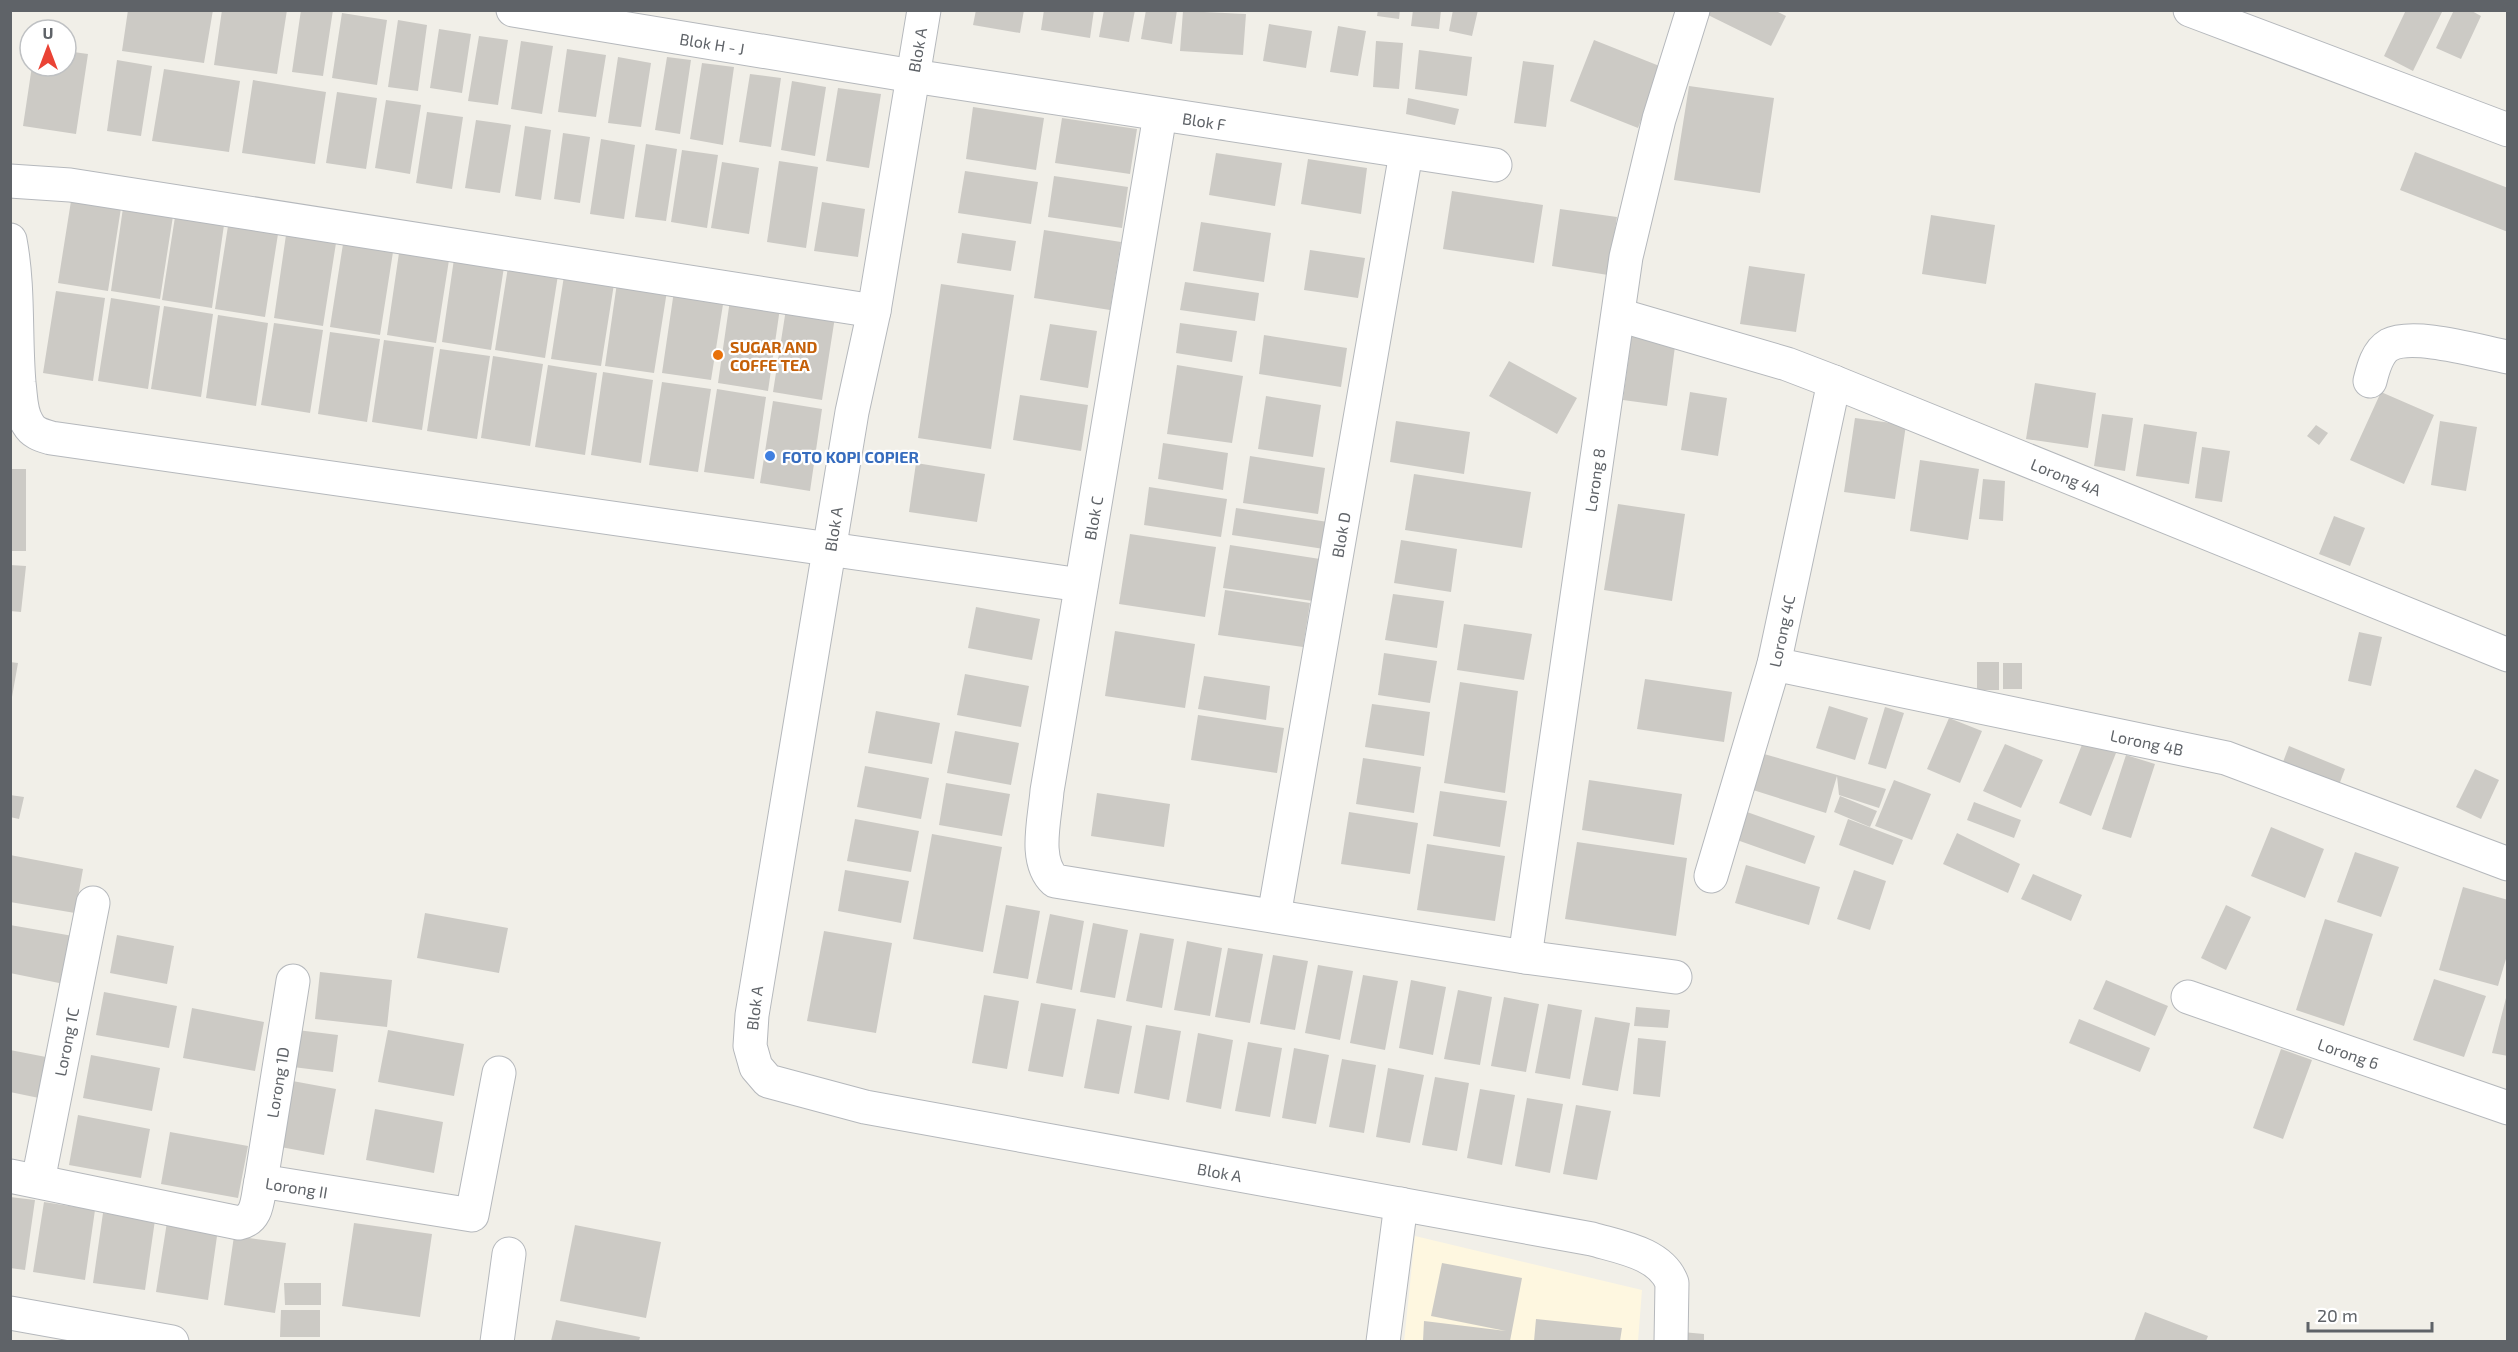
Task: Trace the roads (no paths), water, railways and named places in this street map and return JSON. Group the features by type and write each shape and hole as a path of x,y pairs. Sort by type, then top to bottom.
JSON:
{"street":[{"name":"Blok H - J","path":"513,10 913,76"},
{"name":"Blok A","path":"924,10 874,310 852,412 752,1015 750,1046 756,1067 768,1081 865,1107 1592,1239 1649,1258 1662,1268 1672,1283 1671,1341"},
{"name":"Lorong 8","path":"1525,957 1626,257 1656,131 1693,10"},
{"path":"2190,10 2508,130"},
{"name":"Blok F","path":"913,76 1495,165"},
{"name":"Blok C","path":"1160,115 1047,791 1043,859 1046,872 1055,880 1274,916"},
{"name":"Blok D","path":"1274,916 1406,153"},
{"path":"10,181 70,185 874,310"},
{"path":"10,240 14,258 17,356 22,411 28,424 37,434 51,438 1081,585"},
{"name":"Lorong 4A","path":"1619,315 1786,364 1834,382 2508,655"},
{"path":"2370,381 2376,360 2388,346 2402,342 2424,342 2508,357"},
{"name":"Lorong 4C","path":"1711,876 1774,664 1834,382"},
{"name":"Lorong 4B","path":"1774,664 2226,758 2508,864"},
{"name":"Lorong 1C","path":"24,1178 93,903"},
{"path":"1274,916 1525,957 1675,977"},
{"name":"Lorong 1D","path":"261,1181 293,981"},
{"name":"Lorong 6","path":"2188,997 2508,1108"},
{"name":"Lorong II","path":"24,1178 239,1222 247,1221 254,1214 261,1181 472,1215 499,1073"},
{"path":"1383,1341 1401,1204"},
{"path":"497,1341 509,1254"},
{"path":"10,1314 172,1341"}],"place":[{"name":"SUGAR AND COFFE TEA","path":"718,355"},
{"name":"FOTO KOPI COPIER","path":"770,456"}]}
